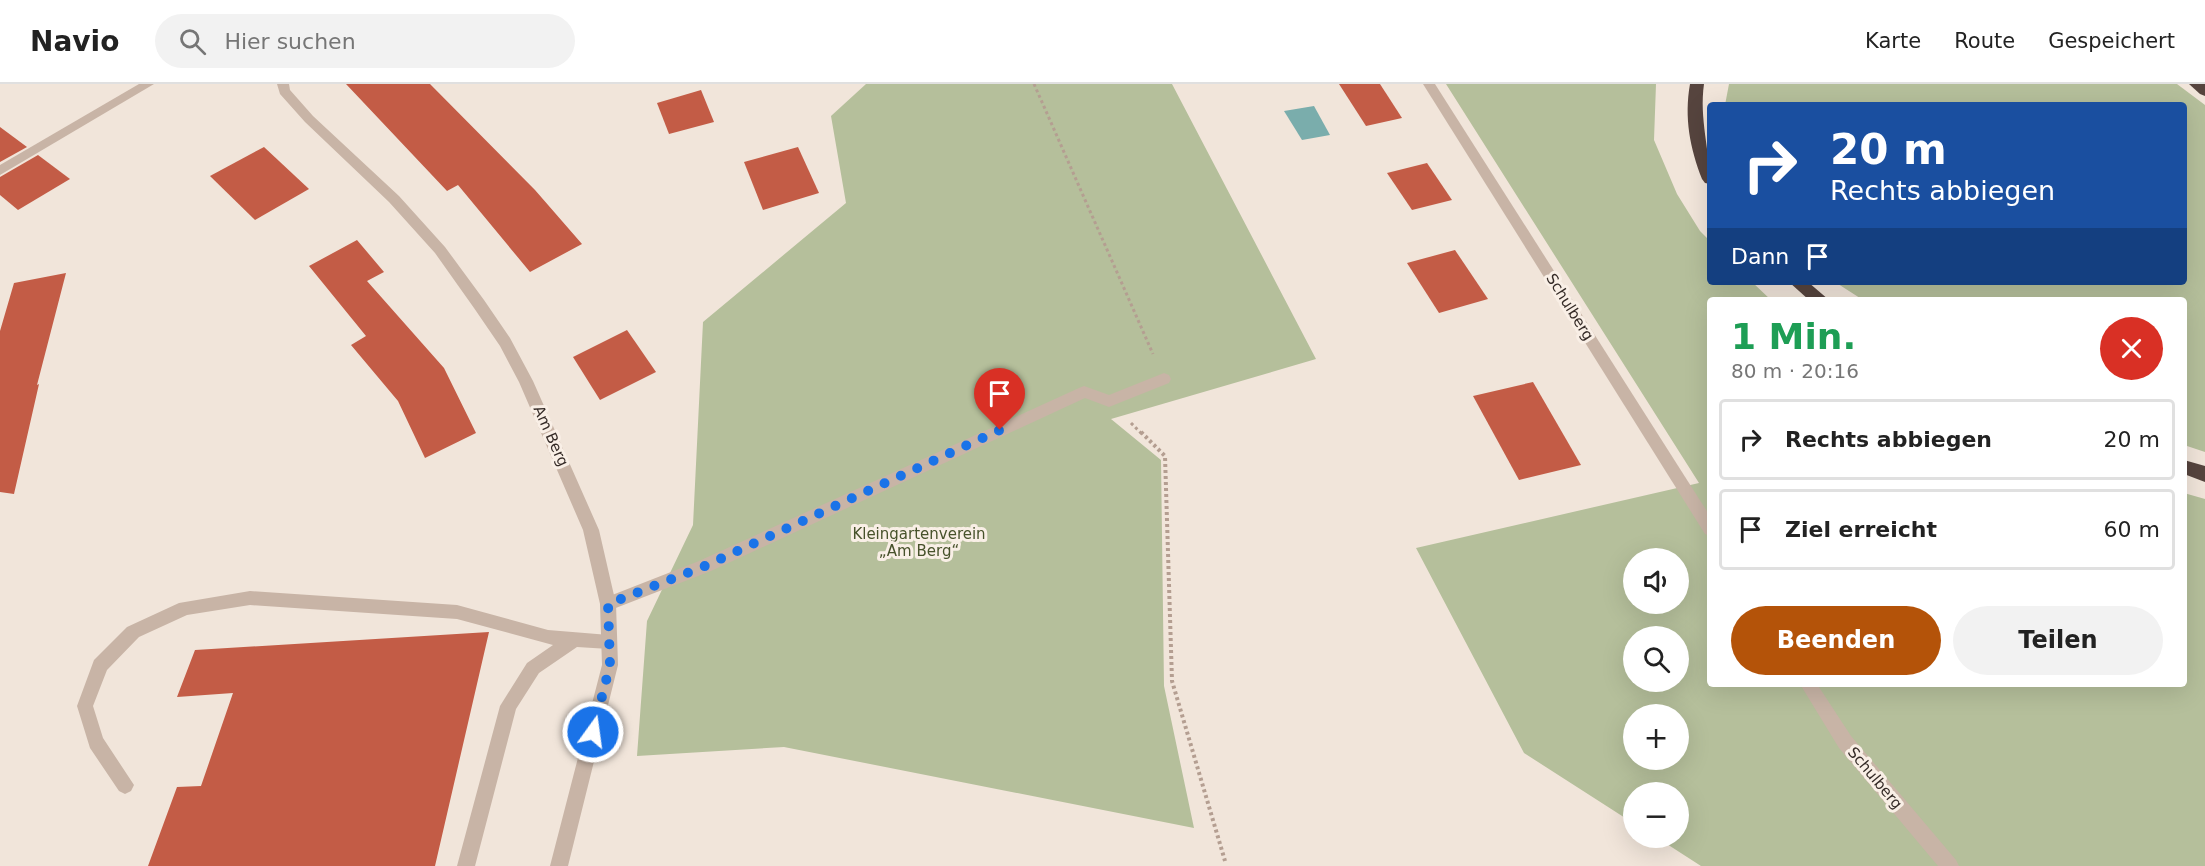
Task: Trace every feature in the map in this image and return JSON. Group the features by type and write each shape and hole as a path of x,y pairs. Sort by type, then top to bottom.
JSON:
{"highway":[{"path":"1697,84 1694,124 1699,150 1707,170"},
{"path":"2196,84 2205,91"},
{"path":"1801,285 1817,297"},
{"path":"2187,468 2205,474"}],"street":[{"path":"0,171 148,84"},
{"name":"Am Berg","path":"283,84 284,91 309,119 394,199 440,250 505,342 564,463 591,530 608,604 610,665 560,866"},
{"name":"Schulberg","path":"1429,84 1707,524"},
{"path":"608,604 705,566 1084,392 1109,401 1164,379"},
{"path":"125,785 96,742 85,706 100,665 133,632 185,608 250,598 457,612 548,637 609,642"},
{"path":"466,866 508,706 532,668 575,639"},
{"name":"Schulberg","path":"1810,687 1845,742 1950,866"}],"path":[{"path":"1034,84 1164,379"},
{"path":"1109,401 1165,456 1172,681 1225,861"}],"green space":[{"name":"Kleingartenverein „Am Berg“","path":"866,84 1172,84 1316,359 1111,419 1161,460 1164,686 1194,828 784,747 637,756 647,621 693,525 703,322 846,203 831,116"},
{"path":"1446,84 1656,84 1654,140 1677,194 1700,231 1707,238 1707,285 1755,285 1768,297 1707,297 1707,687 2187,687 2187,494 2205,499 2205,866 1701,866 1673,848 1689,848 1689,782 1623,782 1623,817 1524,753 1416,548 1699,483"},
{"path":"1729,84 2177,84 2205,105 2205,452 2187,446 2187,297 1858,297 1840,285 2187,285 2187,102 1726,102"}],"water":[{"path":"1314,106 1330,135 1302,140 1284,111"}],"building":[{"path":"346,84 430,84 535,190 582,244 530,272 458,185 447,191"},
{"path":"1339,84 1380,84 1402,118 1366,126"},
{"path":"701,90 714,122 669,134 657,103"},
{"path":"0,127 27,147 0,162"},
{"path":"264,147 309,189 255,220 210,176"},
{"path":"798,147 819,193 763,210 744,162"},
{"path":"38,155 70,179 18,210 0,195 0,177"},
{"path":"1427,163 1452,200 1412,210 1387,173"},
{"path":"357,240 384,272 367,281 444,368 476,433 425,458 398,401 351,345 366,336 309,266"},
{"path":"1455,250 1488,299 1439,313 1407,263"},
{"path":"66,273 37,385 39,384 14,494 0,492 0,331 14,283"},
{"path":"627,330 656,372 600,400 573,357"},
{"path":"1533,382 1581,465 1519,480 1473,396"},
{"path":"489,632 435,866 148,866 177,787 201,786 233,693 177,697 195,650"}],"route":[{"path":"593,732 610,665 608,604 705,566 1000,430"}]}
